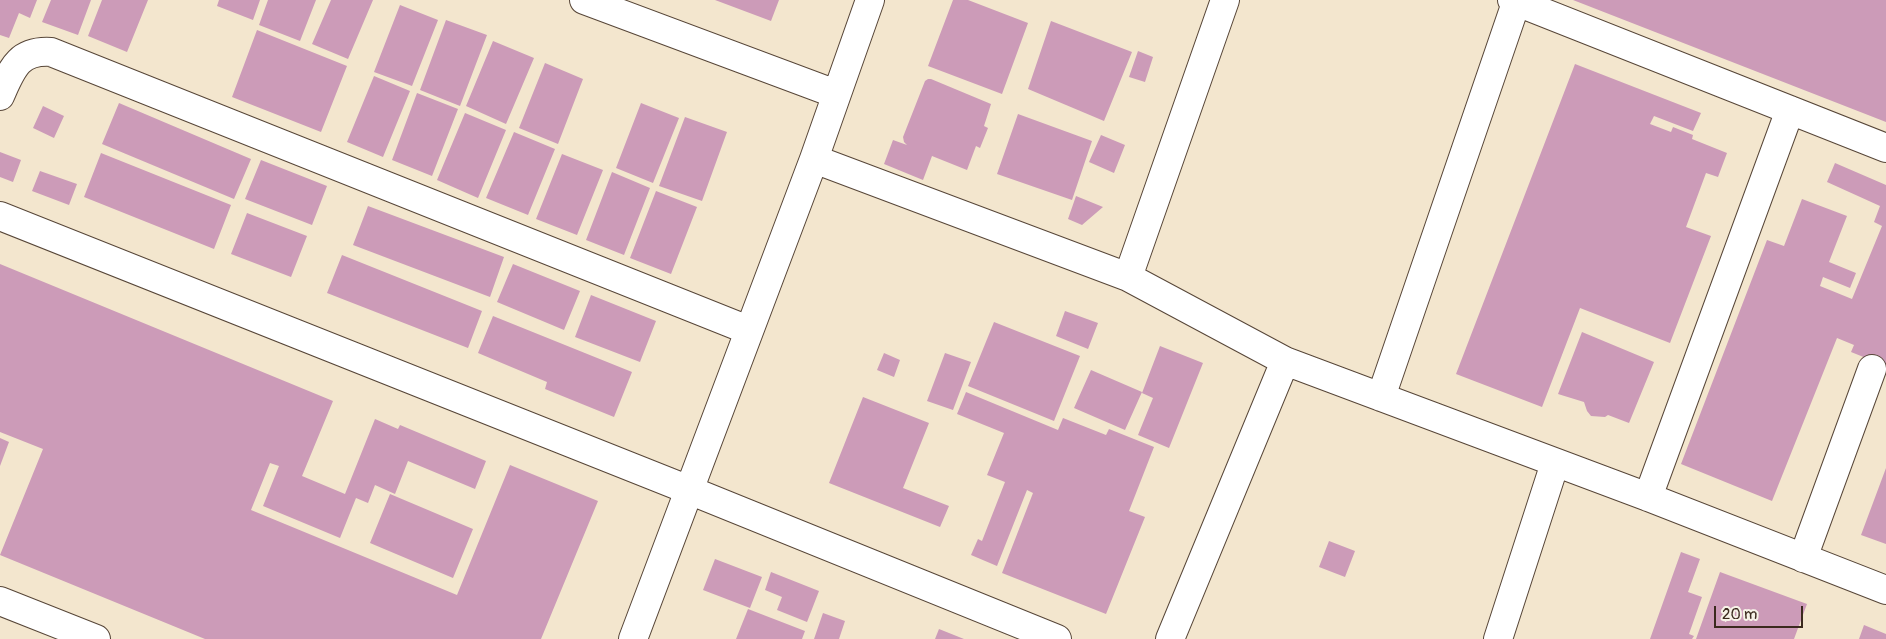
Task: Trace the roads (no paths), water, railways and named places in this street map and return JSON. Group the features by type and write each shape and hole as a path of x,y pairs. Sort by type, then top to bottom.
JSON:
{"street":[{"path":"584,0 836,94"},
{"path":"633,639 814,159 870,0"},
{"path":"1128,277 1225,0"},
{"path":"1381,397 1515,1 1886,148"},
{"path":"0,96 11,71 18,61 28,54 39,51 51,52 748,330"},
{"path":"1648,497 1790,110"},
{"path":"814,159 1128,277 1285,360 1648,497 1886,590"},
{"path":"0,216 689,490 1057,639"},
{"path":"1170,639 1285,360"},
{"path":"1803,558 1872,369"},
{"path":"1498,639 1555,463"},
{"path":"0,601 96,639"}]}
